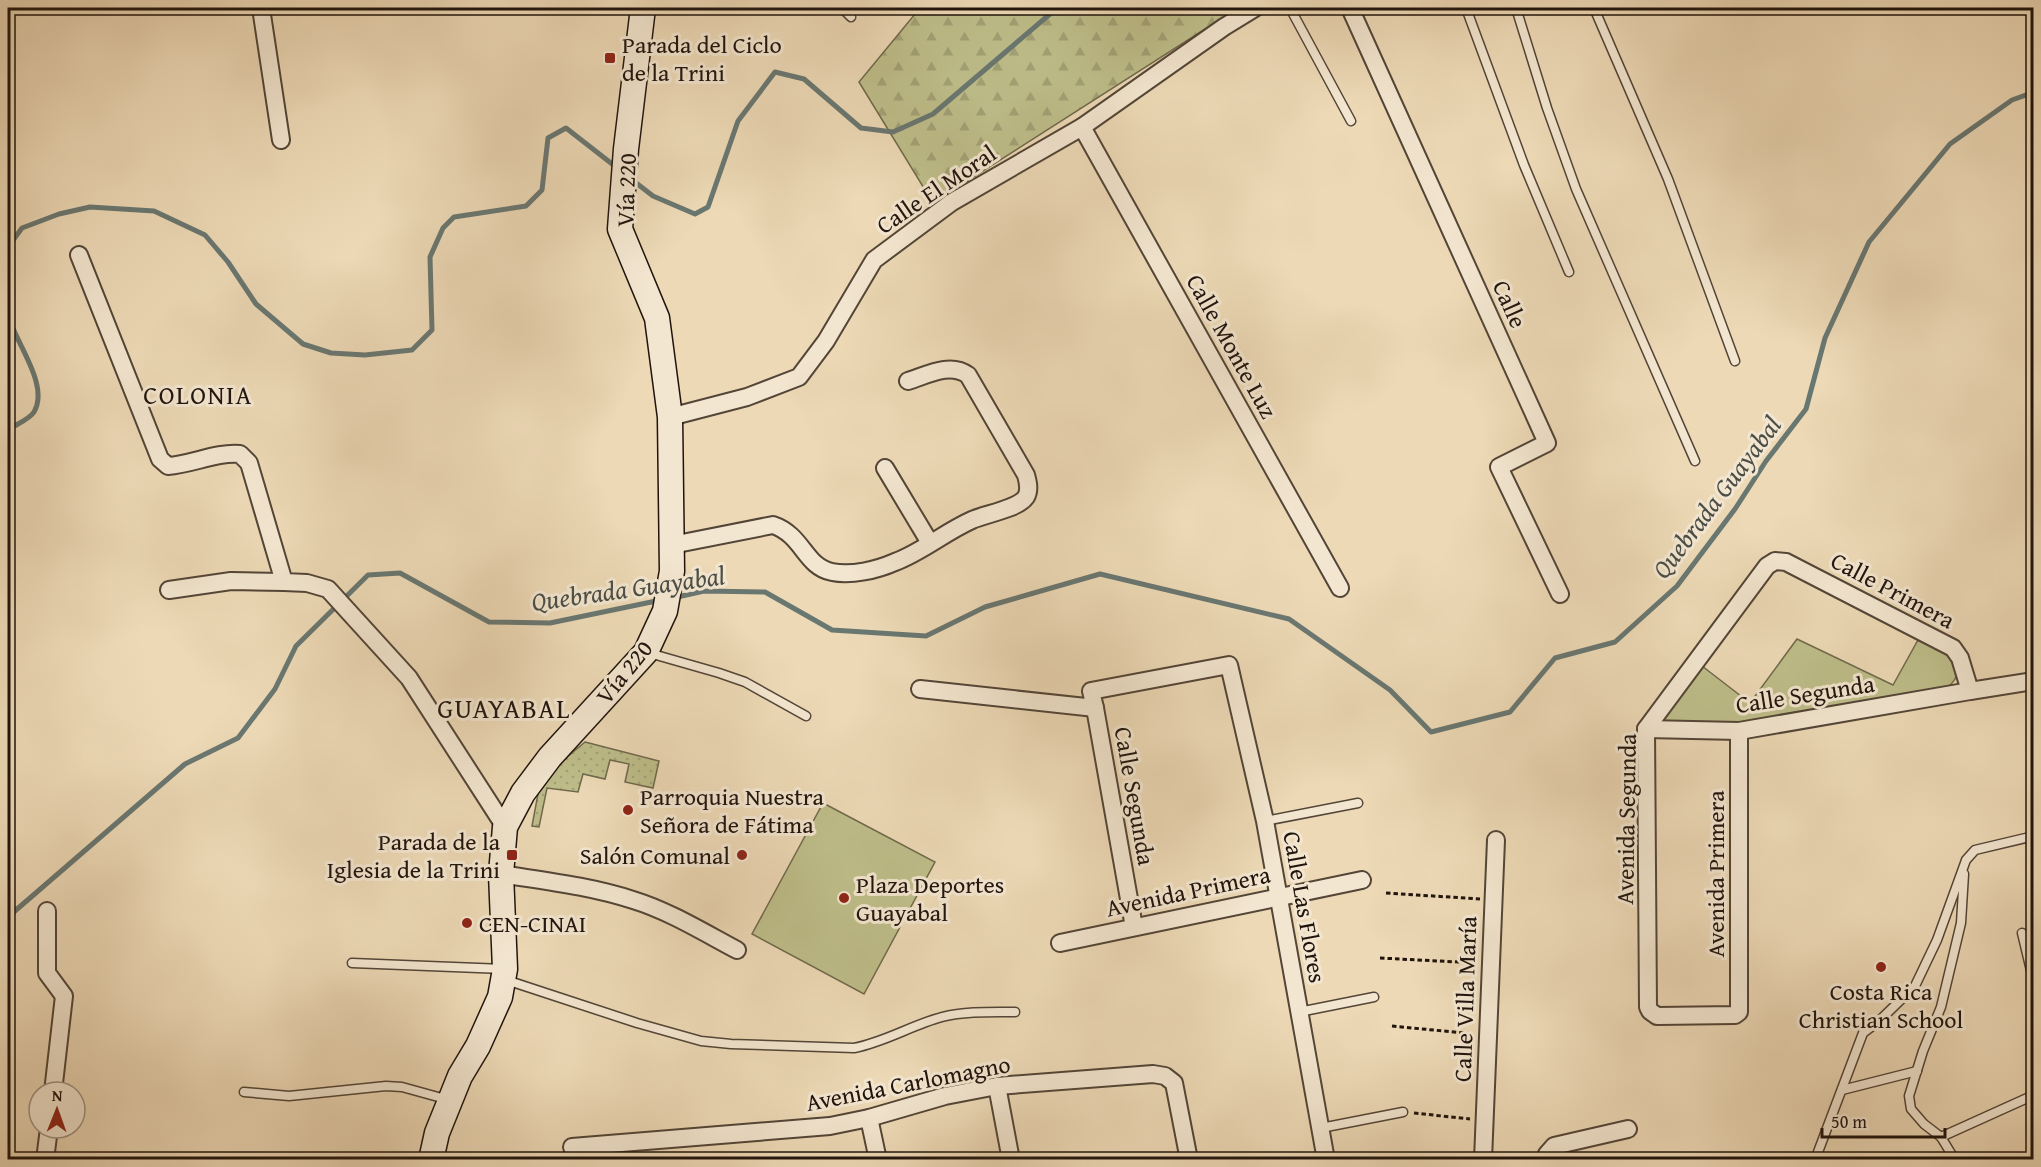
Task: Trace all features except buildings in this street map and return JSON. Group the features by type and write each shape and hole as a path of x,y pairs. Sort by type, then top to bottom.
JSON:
{"main road":[{"name":"Vía 220","path":"431,1160 437,1133 460,1076 478,1046 500,997 504,974 501,874 505,827 523,793 550,758 646,652 665,611 672,571 669,417 657,318 620,229 626,149 643,8"}],"street":[{"path":"261,8 281,140"},
{"name":"Calle El Moral","path":"669,417 747,397 800,377 826,341 874,260 952,202 1082,127 1224,27 1255,8"},
{"name":"Calle","path":"1350,8 1547,443 1499,467 1560,594"},
{"name":"Calle Monte Luz","path":"1082,127 1340,588"},
{"path":"79,255 160,459 168,466 181,465 227,453 240,454 249,463 284,582"},
{"path":"672,545 773,525 784,528 797,540 813,563 822,570 834,573 869,570 895,562 971,520 1018,504 1026,497 1029,486 1026,475 968,375 962,370 950,368 908,381"},
{"path":"885,468 930,543"},
{"name":"Calle Primera","path":"1775,561 1786,562 1953,648 1960,658 1970,691"},
{"name":"Avenida Segunda","path":"1735,1015 1657,1016 1650,1011 1646,729 1767,566 1775,561"},
{"path":"169,590 231,581 307,583 328,589 409,678 505,827"},
{"name":"Calle Las Flores","path":"1095,708 1091,691 1229,665 1265,821 1326,1160"},
{"path":"1970,691 2034,681"},
{"path":"920,689 1095,708"},
{"name":"Calle Segunda","path":"1646,729 1738,731 1970,691"},
{"name":"Calle Segunda","path":"1095,708 1134,927"},
{"name":"Avenida Primera","path":"1735,1015 1739,1012 1740,1007 1738,731"},
{"name":"Calle Villa María","path":"1483,1160 1496,840"},
{"path":"501,874 579,886 634,900 677,918 737,950"},
{"name":"Avenida Primera","path":"1060,943 1362,880"},
{"path":"47,911 47,973 64,996 54,1080"},
{"name":"Avenida Carlomagno","path":"572,1147 830,1126 869,1118 945,1096 998,1086 1153,1074 1165,1076 1174,1083 1188,1160"},
{"path":"998,1086 1011,1160"},
{"path":"869,1118 878,1160"},
{"path":"1545,1160 1550,1149 1560,1143 1628,1129"},
{"path":"45,1160 48,1140"}],"lane":[{"path":"843,8 851,17"},
{"path":"1290,8 1351,121"},
{"path":"1466,8 1524,165 1569,272"},
{"path":"1516,8 1547,108 1576,189 1695,461"},
{"path":"1594,8 1668,179 1735,361"},
{"path":"646,652 745,682 806,716"},
{"path":"1265,821 1358,803"},
{"path":"1815,1160 1863,1033 1916,986 1937,940 1965,864 1975,850 2034,836"},
{"path":"1955,1160 1941,1137 1924,1124 1911,1109 1909,1096 1941,1007 1954,954 1961,923 1965,864"},
{"path":"2022,933 2034,983"},
{"path":"352,963 504,974 637,1023 700,1041 731,1044 854,1048 868,1045 942,1017 978,1012 1015,1012"},
{"path":"1299,1012 1374,997"},
{"path":"1842,1090 1917,1071"},
{"path":"244,1092 289,1096 386,1086 450,1101"},
{"path":"1941,1137 2034,1095"},
{"path":"1321,1128 1403,1112"}],"path":[{"path":"1386,893 1494,900"},
{"path":"1380,958 1491,964"},
{"path":"1392,1026 1488,1035"},
{"path":"1413,1113 1484,1121"}],"green space":[{"path":"920,8 1238,8 933,203 859,82"},
{"path":"1797,639 1893,685 1918,640 1950,655 1956,668 1956,675 1948,687 1749,723 1661,722 1702,666 1750,703"},
{"path":"585,742 659,761 653,788 625,782 629,764 610,760 605,779 583,774 578,792 547,788 539,827 532,826 543,777"},
{"name":"Plaza Deportes Guayabal","path":"823,803 935,862 864,994 752,934"}],"waterway":[{"path":"631,179 653,196 695,214 708,207 738,121 775,72 804,79 861,128 893,132 933,114 1057,8"},
{"name":"Quebrada Guayabal","path":"673,598 704,591 765,592 832,630 926,636 985,607 1100,574 1289,619 1390,690 1431,732 1510,712 1555,658 1615,642 1677,586 1806,409 1825,338 1869,242 1950,144 2012,100 2034,92"},
{"path":"8,247 22,228 59,214 90,207 154,211 205,235 228,262 256,304 303,344 331,353 365,355 412,350 432,330 430,257 443,228 454,217 526,206 542,190 548,138 566,128 616,167"},
{"path":"8,315 30,364 38,389 38,401 32,415 8,430"},
{"name":"Quebrada Guayabal","path":"8,917 185,764 238,738 275,689 296,646 368,575 400,573 489,622 550,623 661,600"}],"place":[{"name":"Parada del Ciclo de la Trini","path":"610,58"},
{"name":"Parroquia Nuestra Señora de Fátima","path":"628,810"},
{"name":"Parada de la Iglesia de la Trini","path":"512,855"},
{"name":"Salón Comunal","path":"742,855"},
{"name":"Plaza Deportes Guayabal","path":"844,898"},
{"name":"CEN-CINAI","path":"467,923"},
{"name":"Costa Rica Christian School","path":"1881,967"}],"district":[{"name":"COLONIA","path":"198,394"},
{"name":"GUAYABAL","path":"504,708"}]}
